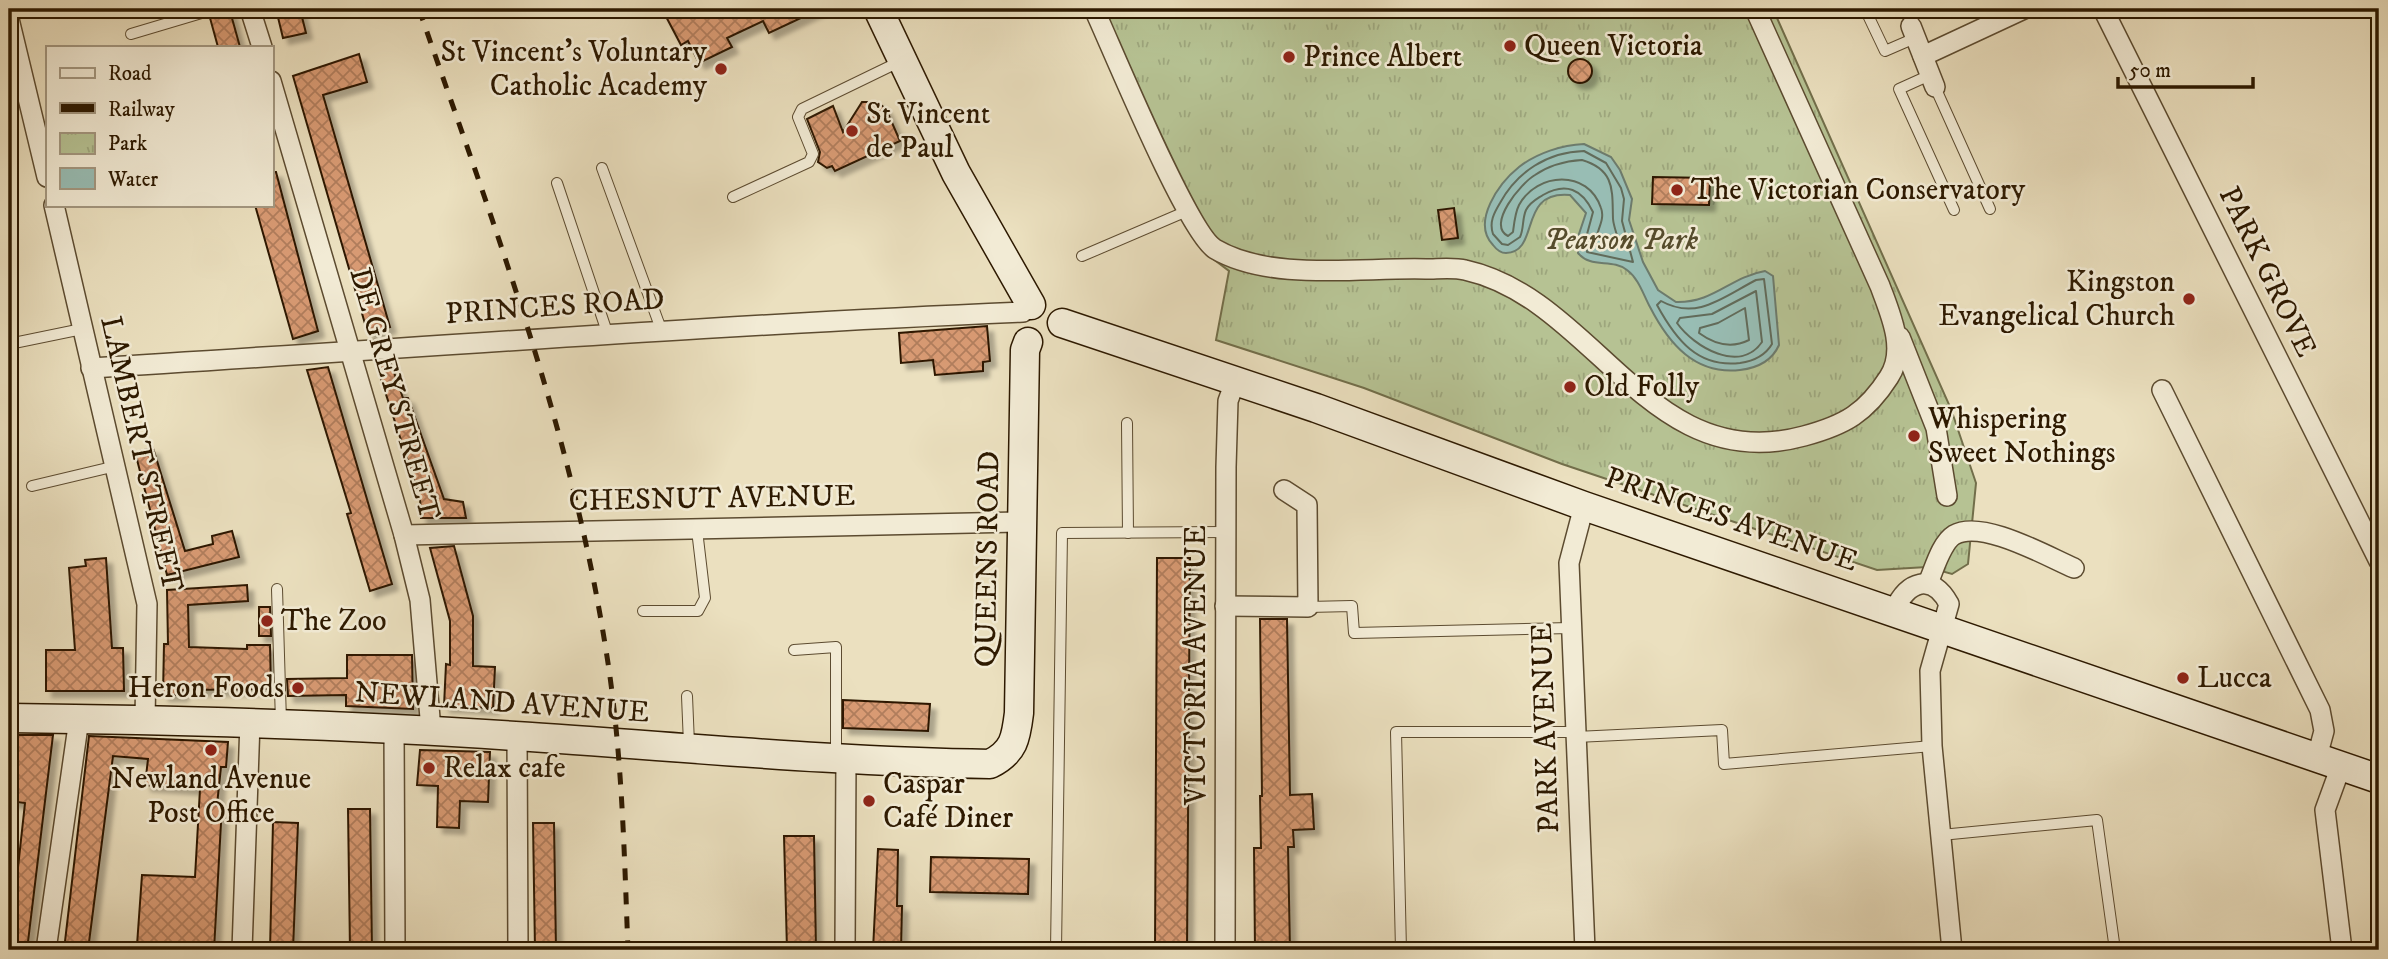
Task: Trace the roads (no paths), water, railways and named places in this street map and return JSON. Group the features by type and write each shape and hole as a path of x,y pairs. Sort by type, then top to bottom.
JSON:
{"street":[{"path":"250,9 261,46"},
{"path":"878,9 956,173 1027,309"},
{"path":"1094,9 1187,211 1213,248 1262,267 1465,270 1516,290 1551,315 1659,410 1721,438 1751,443 1782,442 1808,435 1860,414 1892,373 1898,352 1891,316"},
{"path":"1755,9 1880,286 1936,428 1947,496"},
{"path":"1932,81 1914,32 2024,9"},
{"name":"PARK GROVE","path":"2103,9 2379,561"},
{"path":"9,19 46,173"},
{"name":"DE GREY STREET","path":"273,87 404,535 420,600 431,730"},
{"name":"LAMBERT STREET","path":"54,206 147,604 145,719"},
{"path":"1049,304 1058,312 1062,323 1054,341 1039,346 1028,342 1019,327 1027,309 1049,304"},
{"name":"PRINCES ROAD","path":"91,368 351,354 607,332 1027,309"},
{"name":"PRINCES AVENUE","path":"1062,323 1584,506 2379,779"},
{"name":"QUEENS ROAD","path":"990,764 1004,757 1015,744 1019,713 1025,350 1028,342"},
{"name":"VICTORIA AVENUE","path":"1224,950 1228,401 1236,382"},
{"path":"2162,390 2320,710 2329,761 2325,810 2342,950"},
{"path":"1225,606 1308,607 1307,505 1284,490"},
{"name":"PARK AVENUE","path":"1584,506 1570,550 1585,950"},
{"path":"1928,583 1946,544 1955,535 1982,530 2001,518"},
{"name":"CHESNUT AVENUE","path":"404,535 1021,522"},
{"path":"1982,530 2074,568"},
{"path":"1894,611 1901,595 1914,586 1928,583 1941,589 1949,604 1930,671 1932,746 1952,950"},
{"name":"NEWLAND AVENUE","path":"9,718 145,719 394,728 689,748 990,764"},
{"path":"46,950 79,719"},
{"path":"242,950 250,722"},
{"path":"394,728 395,950"},
{"path":"517,736 518,950"},
{"path":"841,757 846,816 845,950"}],"lane":[{"path":"131,34 215,9"},
{"path":"1865,9 1885,51 1914,32"},
{"path":"733,197 809,162 813,154 798,117 802,109 902,61"},
{"path":"1954,210 1899,89 1932,81 1990,209"},
{"path":"602,168 660,329"},
{"path":"557,183 607,332"},
{"path":"1082,256 1187,211"},
{"path":"9,344 82,329"},
{"path":"1127,422 1128,533"},
{"path":"32,486 116,466"},
{"path":"643,611 698,611 705,598 697,530"},
{"path":"1056,950 1062,533 1226,532"},
{"path":"277,589 281,723"},
{"path":"1308,607 1352,606 1354,633 1571,628"},
{"path":"794,650 836,648 841,757"},
{"path":"687,696 689,748"},
{"path":"1401,950 1396,732 1576,734 1722,730 1724,764 1932,746"},
{"path":"1941,835 2097,820 2115,950"}],"water":[{"path":"1584,144 1611,157 1620,170 1632,199 1629,220 1643,262 1658,290 1676,302 1689,301 1712,294 1753,274 1765,271 1773,276 1779,345 1768,359 1746,369 1724,370 1697,362 1685,354 1657,321 1638,282 1627,270 1621,266 1589,261 1578,253 1578,237 1586,213 1570,195 1553,196 1543,202 1517,250 1504,253 1494,246 1487,236 1486,214 1503,183 1519,167 1542,154"}],"railway":[{"path":"419,9 526,322 550,402 590,562 615,720 628,950"}],"place":[{"name":"Queen Victoria","path":"1510,46"},
{"name":"Prince Albert","path":"1289,57"},
{"name":"St Vincent's Voluntary Catholic Academy","path":"721,69"},
{"name":"St Vincent de Paul","path":"852,131"},
{"name":"The Victorian Conservatory","path":"1677,190"},
{"name":"Kingston Evangelical Church","path":"2189,299"},
{"name":"Old Folly","path":"1570,387"},
{"name":"Whispering Sweet Nothings","path":"1914,436"},
{"name":"The Zoo","path":"267,621"},
{"name":"Lucca","path":"2183,678"},
{"name":"Heron Foods","path":"298,688"},
{"name":"Newland Avenue Post Office","path":"211,750"},
{"name":"Relax cafe","path":"429,768"},
{"name":"Caspar Café Diner","path":"869,801"}],"park label":[{"name":"Pearson Park","path":"1621,240"}]}
